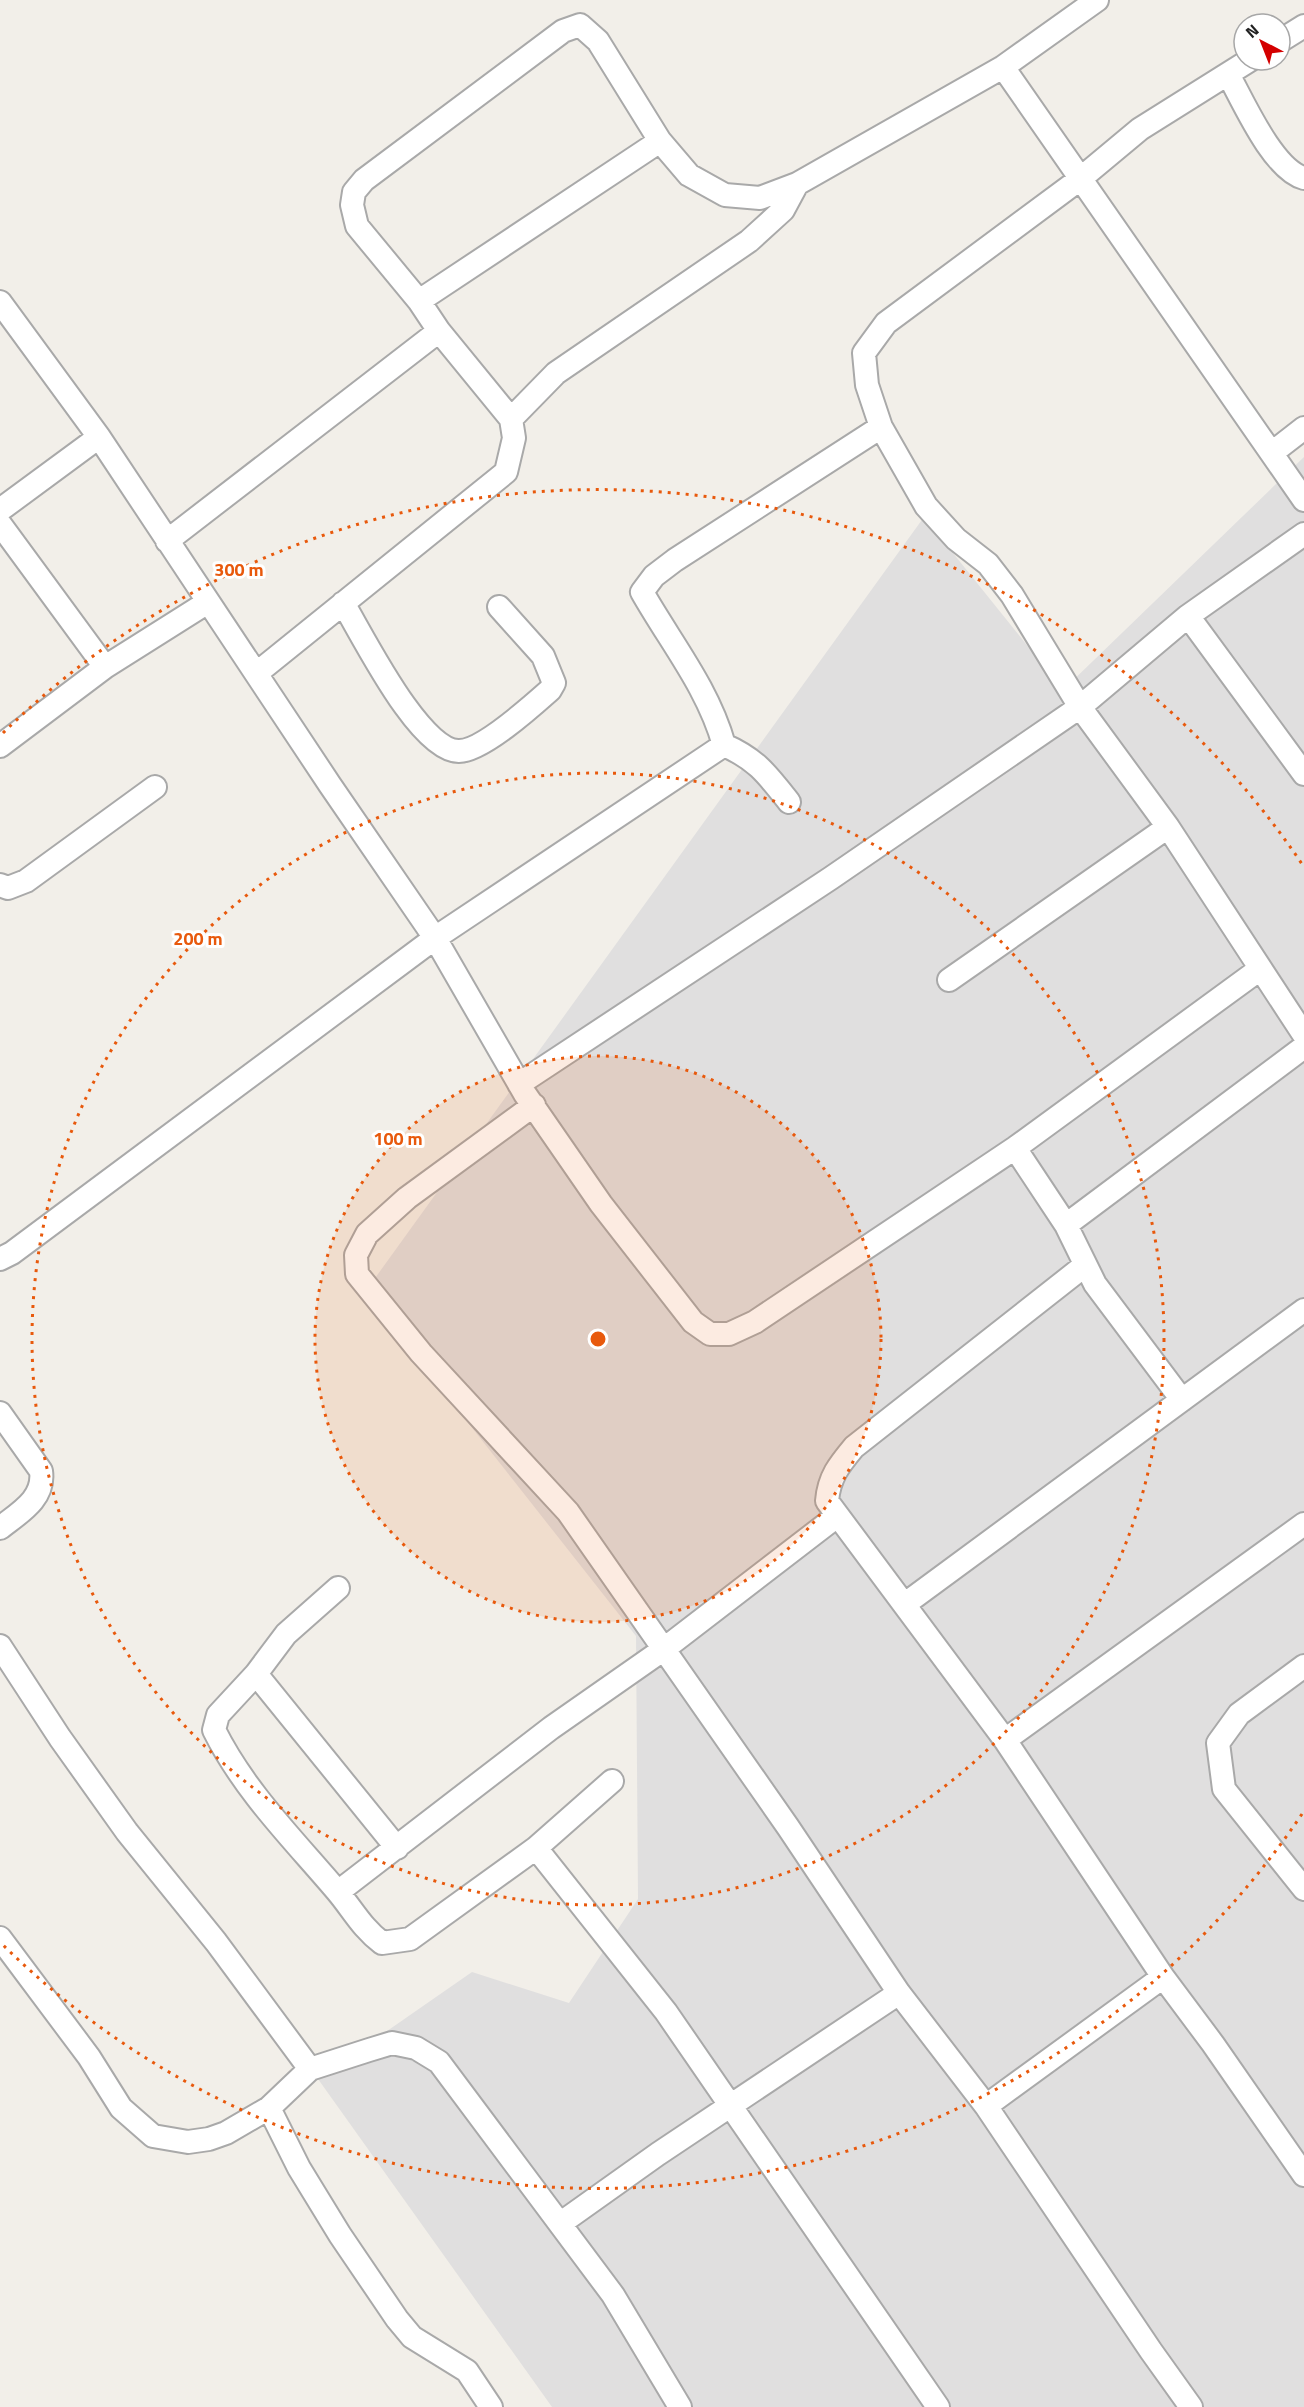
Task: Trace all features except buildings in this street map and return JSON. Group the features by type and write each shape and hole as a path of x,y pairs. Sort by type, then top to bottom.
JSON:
{"street":[{"path":"257,673 506,472 514,438 511,419 357,226 352,205 354,192 364,180 563,31 580,26 598,41 660,141 689,175 725,195 760,198 797,184 1003,67 1097,0"},
{"path":"1003,67 1273,452 1304,500"},
{"path":"1232,71 1140,129 1080,179 886,323 864,353 867,386 881,427 926,506 957,539 988,564 1012,595 1080,708 1168,828 1304,1035"},
{"path":"1228,74 1269,149 1297,176 1304,178"},
{"path":"419,302 660,141"},
{"path":"511,419 556,373 749,241 783,210 797,184"},
{"path":"0,302 99,437 330,785 435,938 519,1084 601,1204 667,1291 693,1322 710,1334 729,1334 755,1322 1016,1148 1260,969"},
{"path":"167,541 439,331"},
{"path":"723,745 718,725 693,671 642,592 654,576 675,560 881,427"},
{"path":"1273,452 1304,428"},
{"path":"0,510 99,437"},
{"path":"0,524 105,667"},
{"path":"519,1084 831,878 1080,708 1188,616 1304,534"},
{"path":"2,738 105,667 208,602"},
{"path":"343,603 403,704 421,729 448,750 462,752 507,728 550,690 554,683 543,656 499,607"},
{"path":"1188,616 1304,774"},
{"path":"723,745 746,755 758,765 789,802"},
{"path":"0,1258 12,1253 435,938 723,745"},
{"path":"0,885 8,888 26,881 155,787"},
{"path":"949,980 1168,828"},
{"path":"1066,1225 1304,1047"},
{"path":"534,1105 407,1198 367,1234 356,1255 357,1274 421,1353 568,1512 788,1827 899,1993 986,2106 1191,2407"},
{"path":"1016,1148 1066,1225 1084,1266 1095,1284 1182,1400"},
{"path":"1084,1266 854,1447 838,1465 829,1482 827,1501 1005,1740 1162,1977 1300,2164"},
{"path":"905,1604 1304,1310"},
{"path":"0,1413 41,1471 42,1482 33,1502 0,1528"},
{"path":"338,1892 550,1728 664,1649 837,1516"},
{"path":"1005,1740 1304,1524"},
{"path":"338,1588 286,1634 256,1674 218,1715 214,1730 223,1749 266,1810 338,1892 365,1930 382,1943 411,1939 536,1848 612,1781"},
{"path":"0,1646 60,1738 127,1832 216,1942 310,2070"},
{"path":"1304,1666 1239,1714 1218,1743 1224,1789 1304,1889"},
{"path":"256,1674 397,1848"},
{"path":"536,1848 666,2012 938,2407"},
{"path":"0,1938 89,2057 121,2108 153,2136 188,2142 209,2139 226,2133 269,2109 310,2070 392,2043 416,2048 438,2062 613,2295 680,2407"},
{"path":"986,2106 1162,1977"},
{"path":"561,2223 899,1993"},
{"path":"269,2109 299,2168 340,2235 398,2319 412,2337 467,2371 491,2407"}],"shaded area":[{"path":"1304,457 1304,2407 552,2407 318,2079 472,1972 569,2003 638,1899 636,1636 365,1292 924,517 1063,690"}]}
